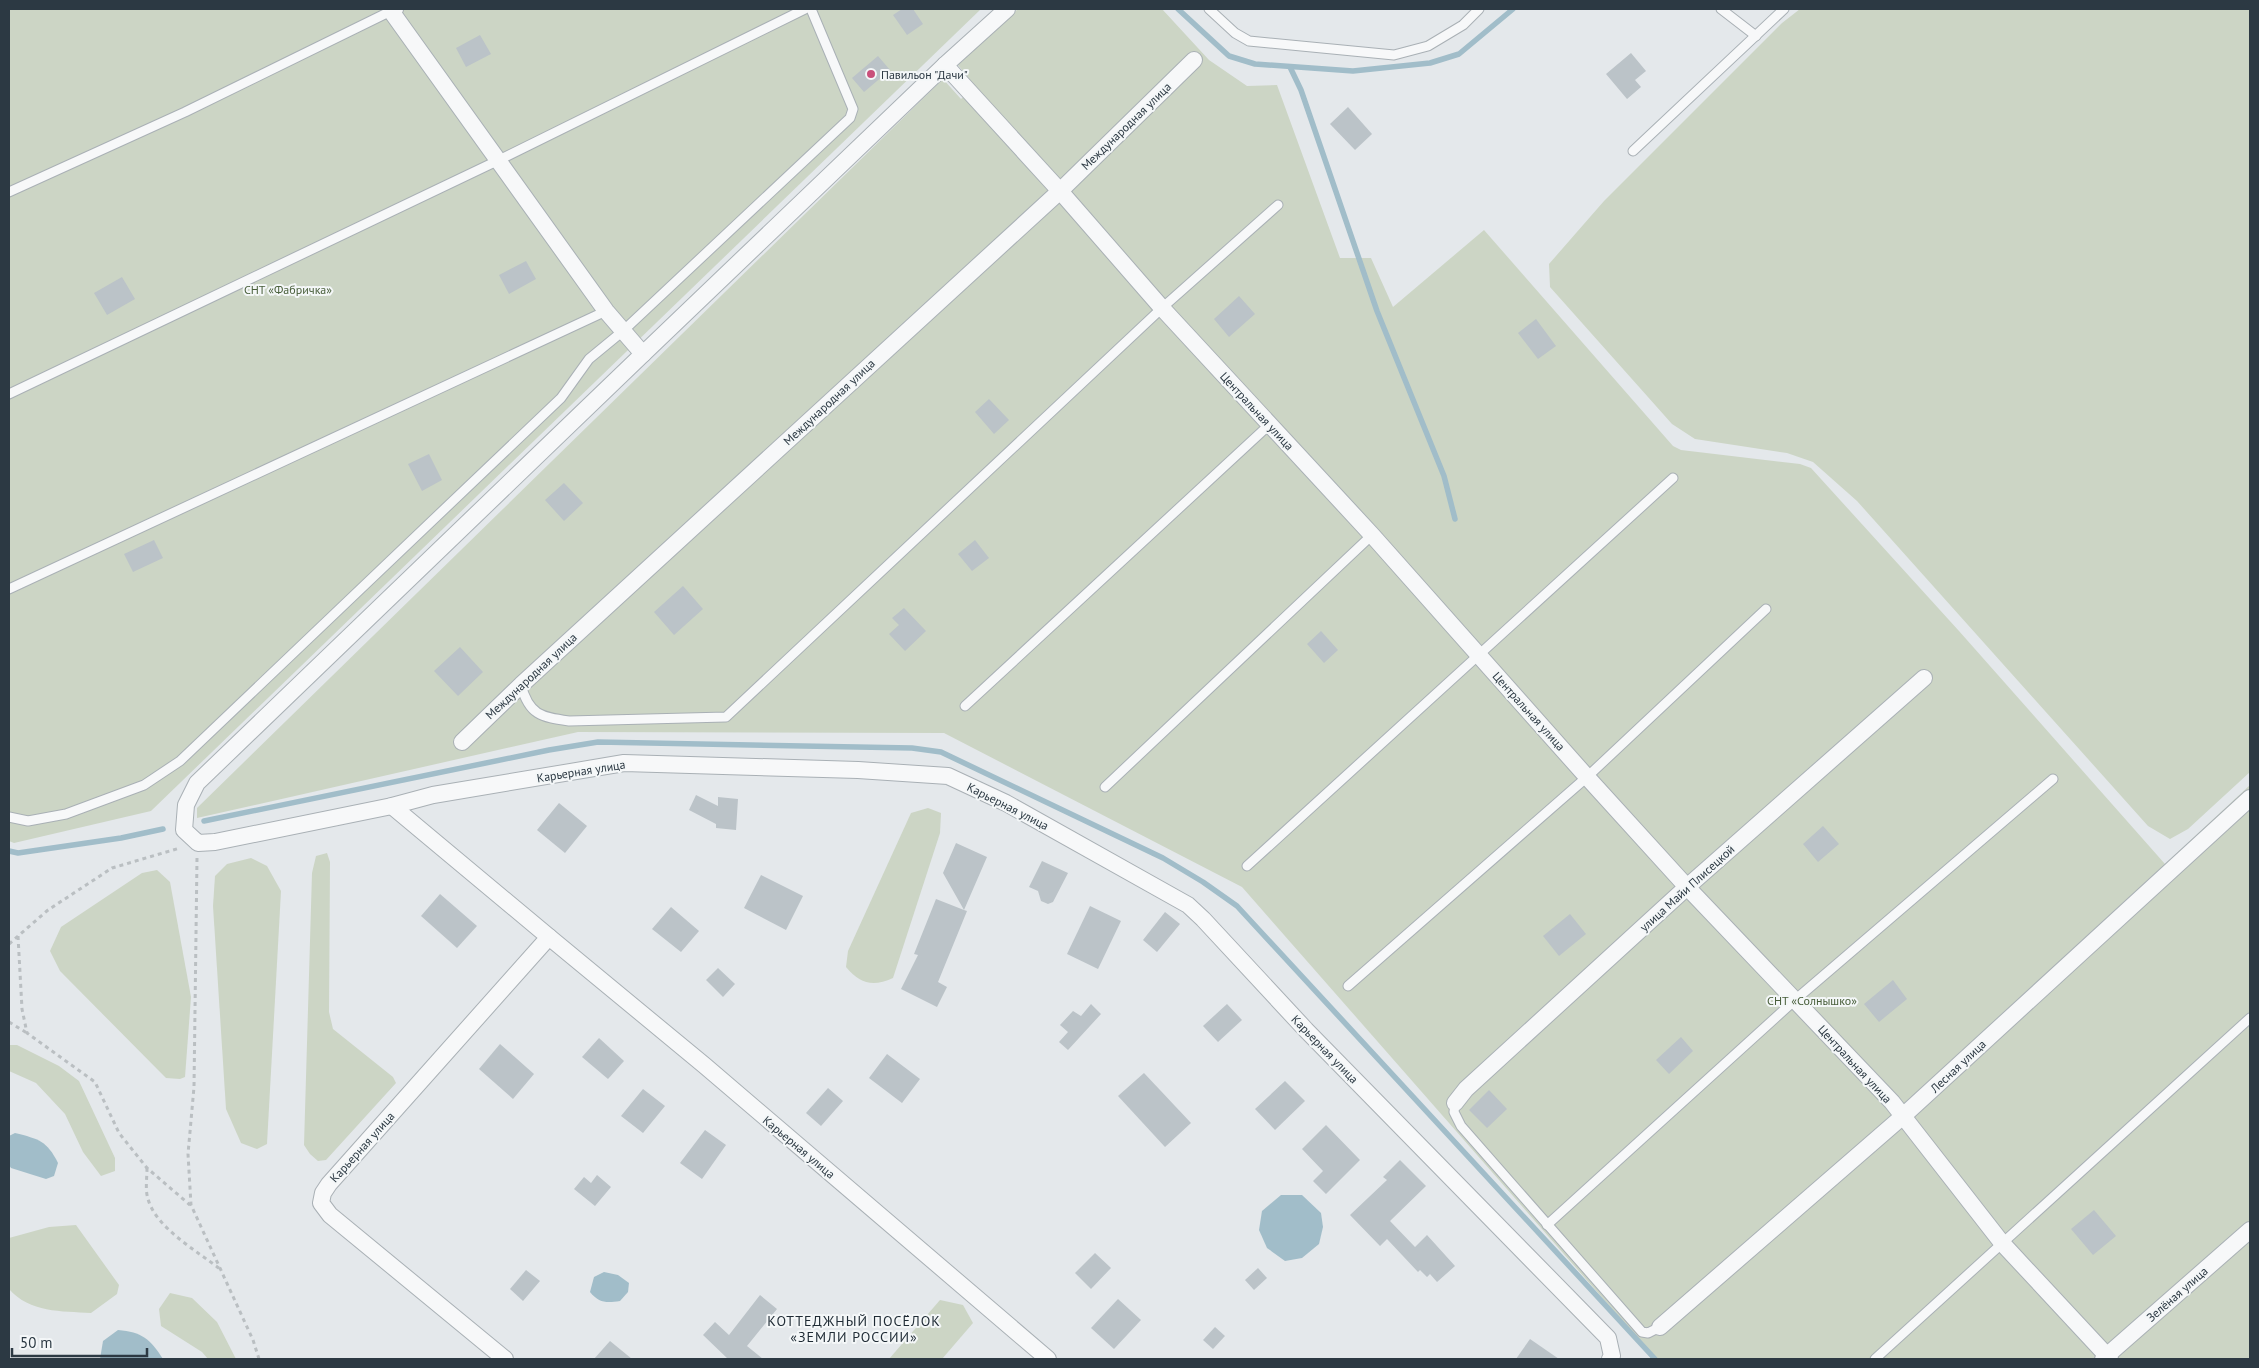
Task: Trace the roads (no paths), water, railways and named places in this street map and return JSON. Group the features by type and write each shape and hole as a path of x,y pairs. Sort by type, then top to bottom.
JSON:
{"street":[{"path":"392,9 606,310 643,354"},
{"path":"392,806 215,842 198,843 184,830 186,805 197,783 945,65 1007,9"},
{"name":"Международная улица","path":"462,742 521,685 1060,191 1194,60"},
{"name":"Центральная улица","path":"945,65 1060,191 1162,308 1372,535 1687,887 1892,1102 2002,1243 2106,1358"},
{"name":"улица Майи Плисецкой","path":"1455,1103 1466,1089 1687,887 1924,678"},
{"name":"Карьерная улица","path":"392,806 433,795 624,763 858,770 948,776 957,780 1006,803 1179,900 1203,919 1306,1030 1608,1338 1612,1356 1610,1359"},
{"name":"Лесная улица","path":"1660,1327 1902,1117 2250,798"},
{"name":"Карьерная улица","path":"392,806 704,1066 1048,1359"},
{"name":"Карьерная улица","path":"505,1359 330,1215 321,1203 322,1193 549,938"},
{"name":"Зелёная улица","path":"2106,1358 2250,1230"}],"lane":[{"path":"9,192 185,112 392,9"},
{"path":"9,394 500,160 805,9"},
{"path":"9,817 28,821 66,814 144,784 180,761 561,398 589,359 623,331 850,118 853,109 811,9"},
{"path":"1209,9 1235,33 1249,41 1394,55 1428,46 1463,25 1479,9"},
{"path":"1721,9 1756,36"},
{"path":"1633,152 1784,9"},
{"path":"521,685 524,698 533,711 546,718 569,721 726,717 1162,308 1278,205"},
{"path":"9,589 606,310"},
{"path":"965,706 1269,425"},
{"path":"1247,866 1673,478"},
{"path":"1105,787 1372,535"},
{"path":"1348,986 1588,777 1766,609"},
{"path":"1547,1225 1795,1000 2052,779"},
{"path":"1876,1359 2250,1018"},
{"path":"1455,1103 1454,1112 1461,1126 1642,1332 1648,1333 1660,1327"}],"water":[{"path":"15,1133 36,1139 46,1145 58,1163 54,1176 46,1179 11,1168 9,1165 9,1136"},
{"path":"1281,1195 1302,1195 1321,1213 1323,1227 1319,1244 1302,1258 1285,1261 1267,1248 1259,1230 1262,1211"},
{"path":"604,1272 618,1275 629,1283 628,1292 620,1301 603,1301 590,1292 594,1277"},
{"path":"118,1330 145,1338 154,1346 163,1359 100,1359 103,1341"}],"waterway":[{"path":"1178,9 1229,56 1255,64 1353,71 1430,63 1459,54 1513,9"},
{"path":"1290,67 1301,90 1377,311 1444,476 1455,519"},
{"path":"204,821 549,750 598,742 912,748 941,752 1163,858 1203,882 1237,906 1655,1359"},
{"path":"9,851 18,853 121,838 163,829"}],"place":[{"name":"Павильон \"Дачи\"","path":"871,74"}],"district":[{"name":"КОТТЕДЖНЫЙ ПОСЁЛОК «ЗЕМЛИ РОССИИ»","path":"854,1329"}],"park label":[{"name":"СНТ «Фабричка»","path":"288,289"},
{"name":"СНТ «Солнышко»","path":"1812,1000"}]}
